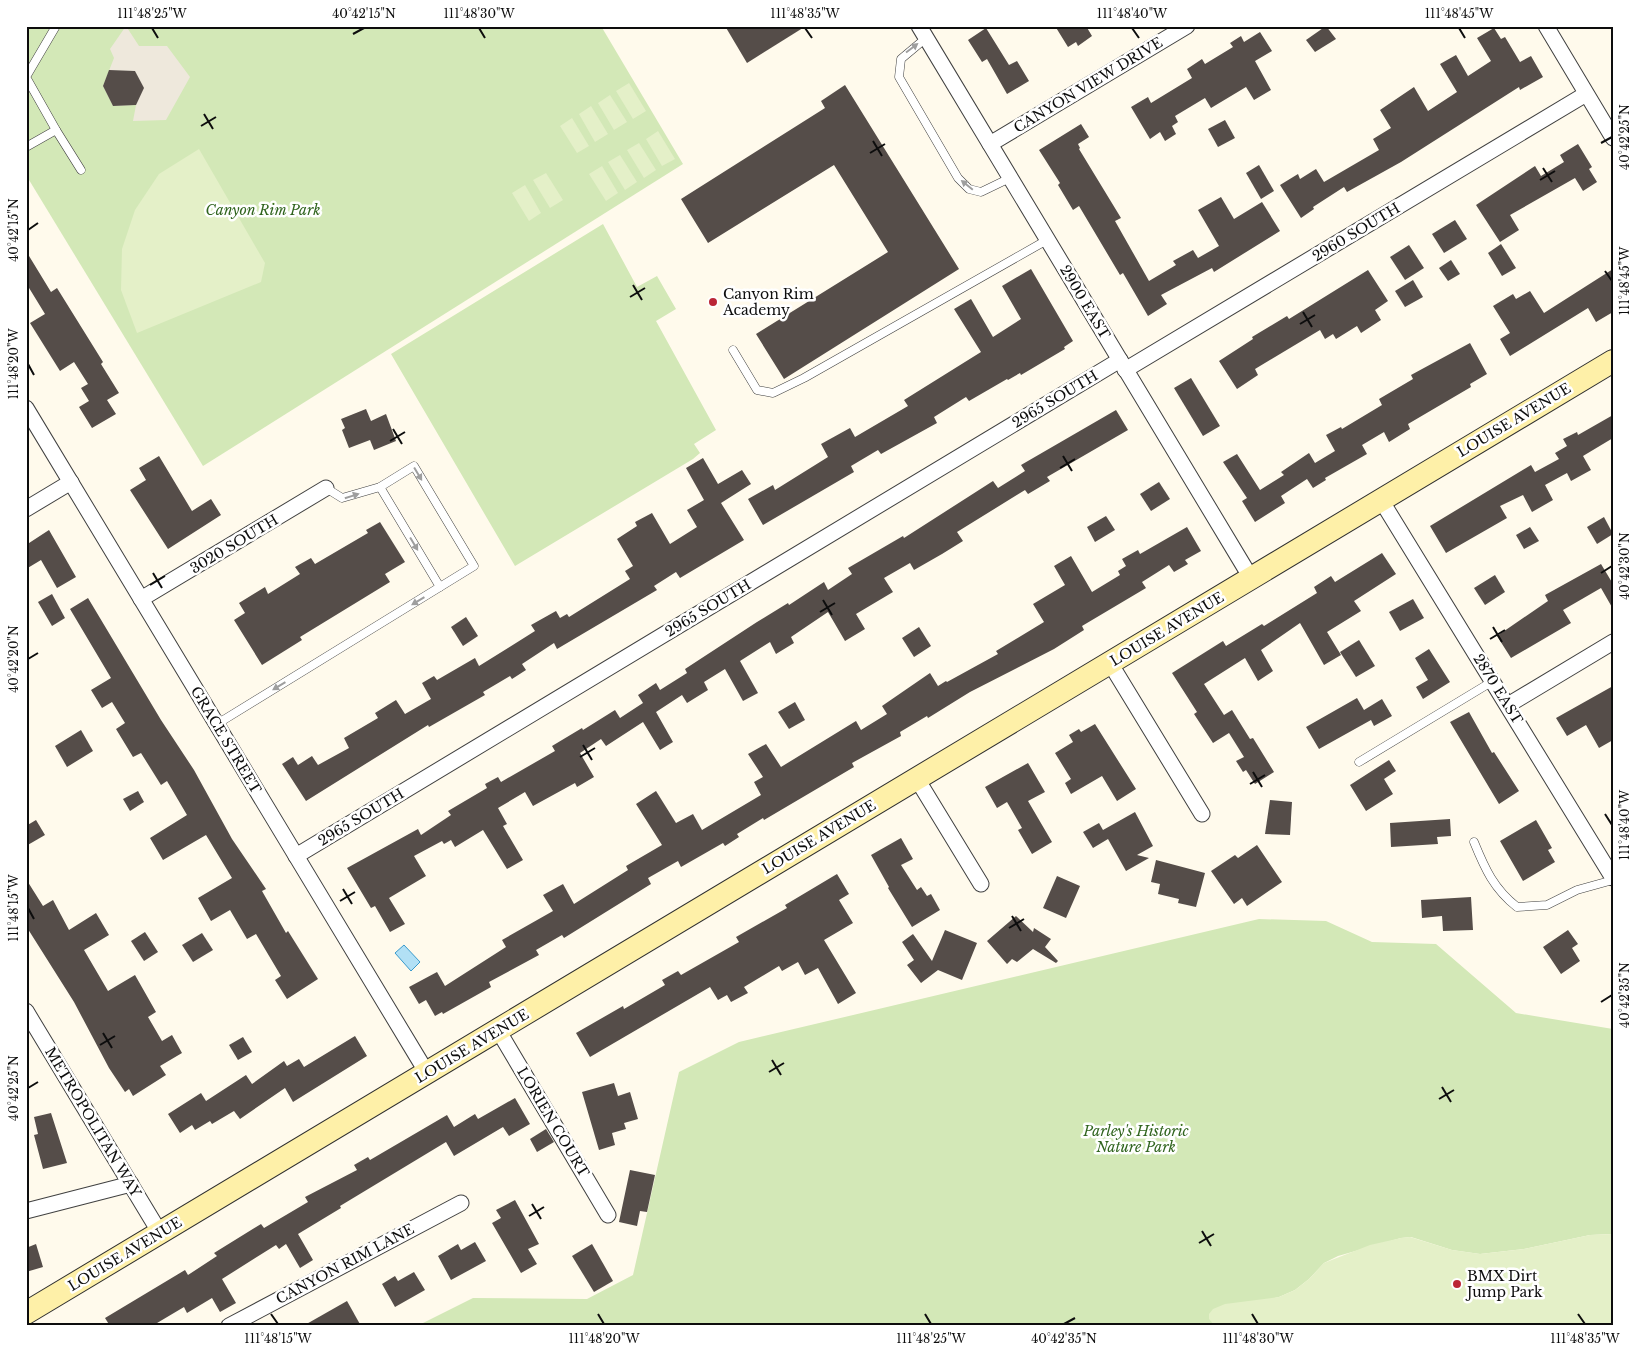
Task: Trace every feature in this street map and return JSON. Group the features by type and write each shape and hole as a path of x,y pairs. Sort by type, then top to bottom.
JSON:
{"street":[{"name":"CANYON VIEW DRIVE","path":"990,144 1187,26"},
{"path":"1546,26 1613,138"},
{"name":"2900 EAST","path":"922,32 1251,578"},
{"name":"2960 SOUTH","path":"1122,365 1586,94"},
{"name":"LOUISE AVENUE","path":"26,1313 1613,361"},
{"name":"2965 SOUTH","path":"296,856 1122,365"},
{"name":"GRACE STREET","path":"26,408 427,1073"},
{"path":"26,509 71,482"},
{"name":"3020 SOUTH","path":"142,599 326,488"},
{"name":"2870 EAST","path":"1381,500 1613,879"},
{"path":"1508,705 1613,642"},
{"path":"1110,663 1202,814"},
{"path":"917,779 981,884"},
{"name":"METROPOLITAN WAY","path":"26,1011 160,1233"},
{"name":"LORIEN COURT","path":"498,1030 608,1215"},
{"path":"26,1211 131,1184"},
{"name":"CANYON RIM LANE","path":"229,1326 460,1203"}],"lane":[{"path":"56,26 26,77 81,170"},
{"path":"922,32 901,59 899,77 953,169 969,189 981,192 1010,178"},
{"path":"28,146 56,130"},
{"path":"734,350 757,390 773,393 804,378 1047,240"},
{"path":"216,724 474,566 414,466 380,487 342,498 326,488"},
{"path":"380,487 440,587"},
{"path":"1359,762 1493,681"},
{"path":"1474,842 1482,862 1500,894 1517,907 1547,905 1577,890 1613,879"}],"green space":[{"name":"Canyon Rim Park","path":"26,26 601,26 683,164 203,466 26,175"},
{"path":"629,83 646,111 633,119 616,91"},
{"path":"610,95 627,122 614,130 598,103"},
{"path":"591,106 608,134 595,142 579,114"},
{"path":"572,118 589,146 577,153 560,126"},
{"path":"658,131 675,159 662,166 646,139"},
{"path":"639,143 656,170 644,178 627,150"},
{"path":"199,149 265,263 261,282 137,333 121,290 122,249 135,210 159,174"},
{"path":"620,155 637,182 625,190 608,162"},
{"path":"602,166 618,193 606,201 589,174"},
{"path":"546,173 563,200 550,208 533,180"},
{"path":"525,185 541,213 529,221 512,193"},
{"path":"603,224 637,287 657,276 676,309 656,321 716,430 694,444 700,453 693,459 515,566 391,354"},
{"name":"Parley's Historic Nature Park","path":"1259,919 1326,921 1372,942 1436,944 1516,1013 1613,1029 1613,1234 1590,1235 1524,1249 1480,1254 1452,1250 1411,1237 1401,1238 1338,1256 1324,1263 1295,1290 1279,1297 1262,1301 1212,1323 1215,1326 417,1326 473,1298 587,1299 633,1275 679,1072 739,1042"},
{"name":"BMX Dirt Jump Park","path":"1613,1234 1613,1321 1607,1326 1215,1326 1209,1319 1209,1314 1213,1309 1225,1304 1279,1297 1295,1290 1324,1263 1370,1245 1401,1238 1410,1237 1452,1250 1480,1254 1524,1249 1590,1235"}],"shaded area":[{"path":"126,26 139,46 167,46 190,77 166,120 133,121 136,105 113,106 103,86 114,58 110,49"}],"water":[{"path":"404,945 420,962 411,971 395,953"}],"building":[{"path":"725,26 806,26 747,63"},
{"path":"1055,26 1086,26 1092,36 1078,46 1076,42 1068,47"},
{"path":"1326,26 1336,39 1315,52 1306,40"},
{"path":"986,28 1009,65 1017,61 1029,81 1007,94 987,59 982,62 968,40"},
{"path":"1494,28 1501,39 1505,37 1520,62 1531,56 1543,77 1520,90 1519,87 1401,162 1347,192 1344,187 1313,207 1314,209 1301,218 1280,185 1298,174 1300,179 1316,169 1324,182 1379,150 1373,139 1391,128 1380,110 1414,87 1428,111 1457,92 1440,64 1456,55 1468,76 1491,61 1477,38"},
{"path":"1260,32 1272,51 1255,61 1271,90 1254,100 1246,87 1211,108 1205,98 1175,116 1178,122 1172,126 1176,134 1165,141 1160,132 1150,139 1131,107 1148,97 1151,103 1192,78 1187,69 1202,59 1205,64 1233,47 1230,43 1241,36 1244,42"},
{"path":"109,70 135,71 144,88 136,105 113,106 103,86"},
{"name":"Canyon Rim Academy","path":"845,85 959,269 784,379 756,334 888,252 834,165 708,243 681,199 825,108 821,101"},
{"path":"1225,120 1235,138 1218,147 1208,129"},
{"path":"1081,124 1089,137 1078,144 1079,149 1121,218 1115,221 1149,281 1176,265 1173,261 1193,250 1198,258 1219,246 1198,210 1221,197 1234,219 1262,202 1280,231 1214,272 1212,268 1161,295 1167,304 1148,316 1123,273 1120,275 1079,206 1073,210 1058,185 1060,183 1039,150"},
{"path":"1578,144 1592,167 1589,169 1597,182 1583,191 1575,178 1510,215 1519,230 1500,242 1476,205 1535,166 1541,176 1564,162 1560,155"},
{"path":"1259,165 1274,191 1261,199 1246,173"},
{"path":"1455,220 1467,239 1444,253 1432,234"},
{"path":"1501,244 1516,268 1502,276 1488,253"},
{"path":"1409,245 1424,268 1405,280 1390,257"},
{"path":"26,251 51,292 57,288 103,362 101,364 119,393 107,400 116,414 92,428 79,407 89,401 81,388 88,384 74,362 60,371 30,323 45,314 26,283"},
{"path":"1451,260 1460,274 1448,281 1439,268"},
{"path":"1031,269 1073,341 1064,347 1065,349 1021,375 1020,373 1007,379 969,401 966,397 934,417 937,423 881,454 878,450 851,466 854,472 763,525 748,499 773,485 775,490 828,457 821,444 850,428 855,437 908,406 904,400 981,352 954,309 971,299 993,337 1021,319 1002,286"},
{"path":"1613,269 1613,312 1596,322 1588,308 1510,356 1500,339 1510,333 1493,306 1513,294 1516,299 1530,291 1544,313"},
{"path":"1368,270 1388,301 1375,310 1381,320 1361,333 1357,326 1336,339 1333,334 1325,339 1320,330 1255,369 1258,375 1237,389 1219,361 1253,339 1252,337 1287,316 1289,319"},
{"path":"1413,280 1423,297 1405,307 1395,291"},
{"path":"1470,343 1487,374 1470,384 1471,387 1408,424 1410,429 1389,442 1384,432 1362,445 1367,454 1325,478 1326,480 1313,488 1307,479 1281,496 1285,503 1255,522 1242,501 1247,498 1223,462 1237,454 1260,490 1284,475 1281,472 1309,453 1315,463 1335,451 1326,435 1341,427 1342,429 1382,405 1379,399 1413,379 1411,375"},
{"path":"1191,378 1220,426 1203,436 1174,388"},
{"path":"366,409 371,421 386,414 396,441 374,450 370,440 349,448 342,430 345,428 341,419"},
{"path":"1116,410 1128,430 1047,477 1050,481 1028,494 1025,490 957,532 963,541 942,554 914,570 910,563 884,578 893,592 856,614 865,629 845,641 828,612 791,637 794,643 776,654 770,642 740,661 758,693 743,701 725,669 704,682 708,690 687,703 682,695 656,712 673,742 660,750 643,722 606,746 601,739 580,753 594,777 577,787 575,783 533,806 525,792 498,808 507,824 503,826 523,860 507,869 483,830 455,847 451,840 444,844 442,841 414,856 426,876 389,898 405,924 390,932 375,906 371,908 347,868 418,829 421,835 451,815 448,811 487,788 485,784 498,777 501,782 555,751 552,746 582,728 583,730 615,710 620,718 643,703 638,695 656,683 660,690 687,673 685,669 757,622 788,603 789,605 824,582 828,590 852,574 848,568 903,536 904,538 993,481 998,488 1025,471 1021,465"},
{"path":"1613,415 1613,438 1583,456 1591,470 1571,481 1567,473 1545,485 1553,500 1532,512 1523,495 1500,506 1507,518 1446,553 1430,526 1531,465 1535,472 1559,459 1555,453 1567,446 1563,439 1577,432 1578,435"},
{"path":"159,456 192,511 211,499 221,515 168,549 130,490 146,480 139,468"},
{"path":"703,458 718,484 742,470 751,484 721,503 744,540 680,578 676,572 654,586 657,590 557,649 554,643 522,664 526,670 512,679 510,676 483,692 485,695 429,727 428,725 306,801 282,764 293,757 298,765 312,756 318,765 349,748 344,738 378,718 375,713 396,700 405,714 431,699 422,683 434,676 437,680 475,658 479,666 535,631 531,625 556,611 560,618 567,614 569,617 630,579 625,571 633,566 617,539 637,526 635,522 652,513 670,544 697,527 687,510 704,500 686,468"},
{"path":"1159,482 1170,499 1151,511 1140,494"},
{"path":"1106,516 1115,530 1095,542 1087,527"},
{"path":"1604,517 1613,534 1597,544 1587,527"},
{"path":"380,522 405,562 385,574 390,582 300,637 302,640 262,665 234,620 245,613 239,603 265,587 268,594 300,574 295,567 311,558 315,564 368,533 366,530"},
{"path":"1187,527 1201,551 1185,560 1188,564 1174,572 1169,565 1142,582 1146,588 1082,626 1084,630 1054,649 970,692 928,718 927,716 900,732 901,736 852,763 854,767 764,820 763,818 737,834 739,837 725,846 723,843 681,867 678,861 648,878 651,884 564,938 562,935 536,950 539,955 489,982 491,987 443,1014 442,1012 435,1016 426,1000 419,1004 409,987 437,972 445,986 506,947 502,940 553,911 543,895 563,884 574,904 628,870 626,866 662,845 636,804 656,791 676,823 693,814 702,830 761,795 754,782 763,777 748,754 766,744 781,767 856,721 861,730 887,714 882,706 930,673 938,686 947,682 998,654 996,651 1044,622 1033,604 1065,585 1054,566 1071,556 1092,592 1120,575 1118,571 1126,566 1122,559 1138,550 1140,554"},
{"path":"1530,527 1539,541 1524,549 1516,535"},
{"path":"49,530 76,577 57,588 41,560 26,569 26,545"},
{"path":"1382,553 1396,574 1354,601 1361,611 1327,632 1341,655 1324,665 1300,623 1261,650 1273,671 1258,681 1245,658 1204,684 1224,715 1232,710 1250,739 1253,738 1274,772 1255,784 1246,770 1243,772 1236,761 1244,757 1229,733 1213,743 1194,714 1197,712 1172,673 1223,641 1226,646 1262,624 1264,626 1317,593 1314,587 1331,576 1335,582"},
{"path":"1601,564 1613,584 1613,609 1601,588 1563,610 1571,623 1511,658 1497,636 1548,601 1545,595"},
{"path":"1495,575 1505,592 1485,605 1474,588"},
{"path":"52,594 65,618 52,626 38,602"},
{"path":"88,598 161,720 194,770 232,839 266,889 262,891 286,933 288,931 318,979 287,999 275,980 281,976 256,934 247,939 230,910 211,921 198,898 232,878 206,835 163,860 150,838 187,815 167,781 161,785 141,753 133,757 116,729 125,723 112,702 102,708 91,690 111,678 70,609"},
{"path":"1413,599 1424,618 1400,631 1389,612"},
{"path":"466,617 478,636 463,646 451,627"},
{"path":"919,627 931,646 914,657 902,638"},
{"path":"1359,640 1375,666 1356,677 1340,652"},
{"path":"1429,649 1450,682 1423,699 1416,687 1428,680 1415,658"},
{"path":"1613,686 1613,740 1599,748 1586,725 1567,736 1556,718"},
{"path":"1357,698 1364,710 1382,699 1392,716 1374,726 1371,720 1319,749 1306,727"},
{"path":"795,702 805,720 789,729 778,712"},
{"path":"1469,712 1492,753 1494,752 1519,791 1499,804 1450,722"},
{"path":"1095,724 1136,789 1117,801 1102,776 1071,794 1065,783 1071,779 1055,753 1073,742 1069,735 1079,729 1081,732"},
{"path":"81,730 93,751 67,767 55,746"},
{"path":"1389,760 1396,771 1384,779 1393,794 1366,811 1350,785"},
{"path":"1028,763 1045,792 1028,801 1052,842 1032,854 1018,830 1022,828 1007,802 997,808 985,787"},
{"path":"138,791 144,802 130,811 123,799"},
{"path":"1270,800 1292,802 1290,835 1265,834"},
{"path":"1135,812 1153,846 1137,855 1149,858 1126,871 1108,839 1093,848 1083,832 1099,823 1103,830"},
{"path":"1450,819 1451,836 1437,837 1438,844 1391,847 1390,823"},
{"path":"36,820 45,835 26,846 26,826"},
{"path":"1536,820 1552,848 1548,850 1555,862 1523,881 1500,841"},
{"path":"901,838 913,859 901,865 917,890 921,887 927,896 931,894 940,910 912,927 888,888 871,855"},
{"path":"1257,845 1282,882 1247,906 1242,898 1234,904 1211,871 1235,855 1238,858"},
{"path":"1156,860 1205,873 1196,907 1178,903 1179,899 1158,894 1160,884 1151,882"},
{"path":"837,874 849,894 839,900 853,923 824,940 856,993 838,1004 818,968 805,975 798,962 782,971 779,966 744,987 748,993 731,1002 727,995 718,1000 710,987 590,1057 576,1033 623,1006 624,1009 665,985 662,980 678,971 681,975 739,942 736,937 787,908 785,905"},
{"path":"1057,876 1080,886 1066,918 1043,908"},
{"path":"26,879 43,906 53,900 69,930 96,913 109,935 84,950 108,991 135,975 156,1012 148,1017 162,1041 172,1035 182,1053 160,1066 166,1075 133,1096 129,1089 125,1092 109,1068 74,1002 26,926"},
{"path":"1471,897 1473,930 1443,931 1442,916 1422,918 1421,900"},
{"path":"1016,916 1033,932 1034,928 1051,939 1045,947 1058,961 1056,963 1033,949 1017,962 1012,959 1007,964 987,941"},
{"path":"945,930 977,943 962,980 938,970 921,983 907,965 914,960 902,942 913,934 932,961"},
{"path":"1568,930 1578,944 1572,948 1580,961 1561,974 1543,947"},
{"path":"145,932 158,952 144,961 131,941"},
{"path":"202,933 213,950 193,962 182,945"},
{"path":"355,1036 367,1056 293,1102 285,1088 240,1119 234,1111 212,1124 210,1121 195,1130 192,1125 180,1133 168,1114 201,1093 206,1101 246,1075 252,1084 284,1061 287,1066 299,1059 304,1067"},
{"path":"243,1037 252,1052 238,1060 229,1045"},
{"path":"614,1083 618,1096 630,1092 638,1119 624,1123 626,1129 612,1133 615,1145 599,1150 582,1092"},
{"path":"515,1098 530,1124 509,1136 503,1127 454,1156 446,1142 340,1206 341,1208 298,1234 313,1260 300,1268 286,1244 279,1249 276,1245 222,1279 236,1303 220,1312 212,1298 187,1313 184,1307 152,1326 110,1326 105,1318 185,1270 188,1275 217,1256 214,1253 261,1224 264,1228 308,1202 305,1197 357,1170 354,1165 368,1157 370,1160 447,1115 454,1127 475,1114 478,1119"},
{"path":"51,1113 67,1163 43,1169 34,1135 38,1134 34,1117"},
{"path":"546,1129 554,1142 537,1152 530,1139"},
{"path":"630,1170 655,1175 647,1212 640,1211 637,1226 619,1222"},
{"path":"515,1200 539,1244 528,1249 537,1264 521,1273 492,1223 501,1218 496,1210"},
{"path":"475,1242 486,1261 451,1280 438,1256 458,1244 461,1250"},
{"path":"36,1244 43,1267 26,1272 26,1248"},
{"path":"592,1244 613,1281 594,1292 572,1256"},
{"path":"414,1272 425,1290 395,1307 382,1284 395,1276 398,1281"},
{"path":"347,1301 361,1326 303,1326"}],"place":[{"name":"Canyon Rim Academy","path":"713,302"},
{"name":"BMX Dirt Jump Park","path":"1457,1284"}]}
